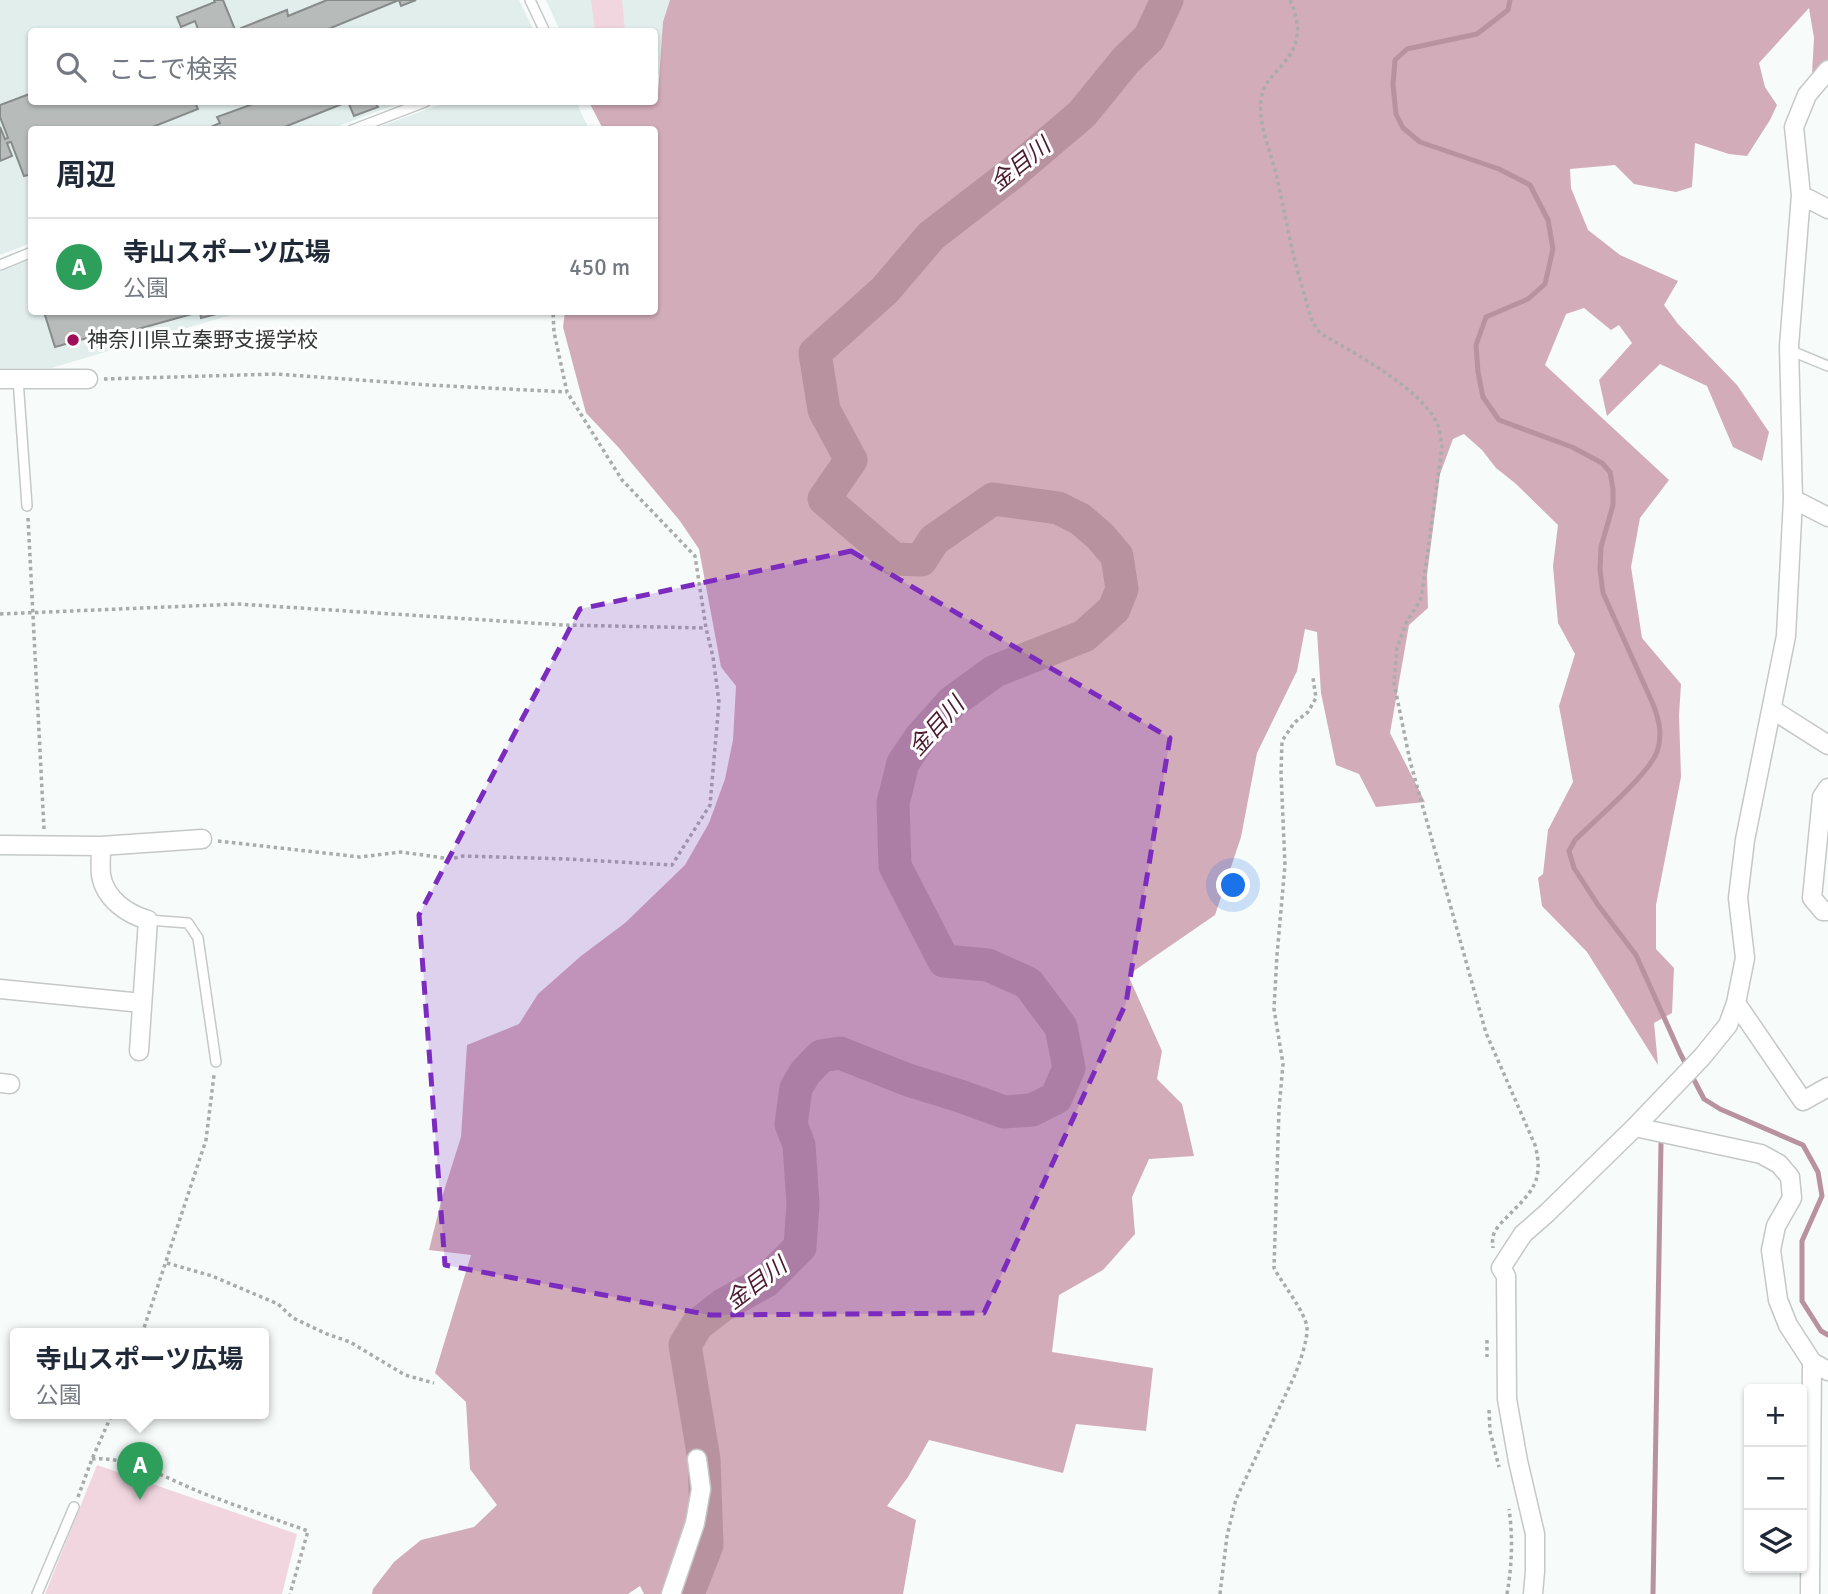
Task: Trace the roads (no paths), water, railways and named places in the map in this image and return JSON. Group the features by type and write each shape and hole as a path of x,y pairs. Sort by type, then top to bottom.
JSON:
{"street":[{"path":"1533,1594 1535,1534 1507,1399 1506,1276 1501,1268 1523,1234 1702,1057 1728,1025 1736,1003 1745,958 1738,898 1753,798 1787,636 1793,499 1789,350 1801,195 1794,127 1807,95 1828,70"},
{"path":"1801,195 1828,209"},
{"path":"9,379 88,379"},
{"path":"1793,499 1828,517"},
{"path":"1773,710 1828,745"},
{"path":"1828,788 1822,797 1812,898 1823,911 1828,911"},
{"path":"0,845 101,846 202,839"},
{"path":"101,846 101,875 113,900 136,917 148,920 139,1051"},
{"path":"0,989 142,1003"},
{"path":"1736,1003 1804,1101 1828,1087"},
{"path":"1634,1127 1761,1154 1779,1164 1790,1177 1792,1198 1776,1226 1771,1250 1778,1300 1788,1325 1820,1367 1810,1594"},
{"path":"671,1594 695,1523 701,1489 697,1459"}],"lane":[{"path":"530,0 543,28"},
{"path":"362,126 417,105"},
{"path":"0,265 28,254"},
{"path":"1789,350 1828,366"},
{"path":"9,379 27,506"},
{"path":"148,920 188,923 198,938 216,1062"},
{"path":"37,1594 74,1507"}],"waterway":[{"name":"金目川","path":"688,1594 707,1545 704,1459 685,1345 697,1325 723,1305 766,1281 800,1247 803,1204 799,1145 791,1124 796,1088 805,1073 821,1056 840,1053 908,1080 1004,1112 1032,1110 1056,1098 1069,1068 1061,1027 1028,983 988,965 944,961 895,866 893,803 903,763 920,738 952,702 995,671 1084,636 1114,609 1122,589 1117,556 1100,536 1080,519 1058,508 993,499 934,540 921,560 894,559 824,499 851,460 824,410 815,353 885,290 931,236 1015,171 1082,114 1126,60 1149,38 1167,0"},
{"path":"1510,0 1508,10 1477,34 1407,49 1395,60 1393,85 1396,114 1403,128 1420,142 1499,169 1530,185 1548,220 1553,249 1545,284 1528,299 1486,317 1476,345 1483,397 1499,420 1572,447 1602,463 1610,472 1613,505 1601,547 1603,593 1653,704 1660,739 1652,762 1575,840 1569,851 1574,868 1636,955 1704,1099 1720,1109 1803,1145 1818,1172 1822,1196 1802,1241 1802,1301 1821,1331 1828,1335"},
{"path":"1653,1594 1661,1143"}],"place":[{"name":"神奈川県立秦野支援学校","path":"73,340"},
{"name":"寺山スポーツ広場","path":"140,1500"}]}
